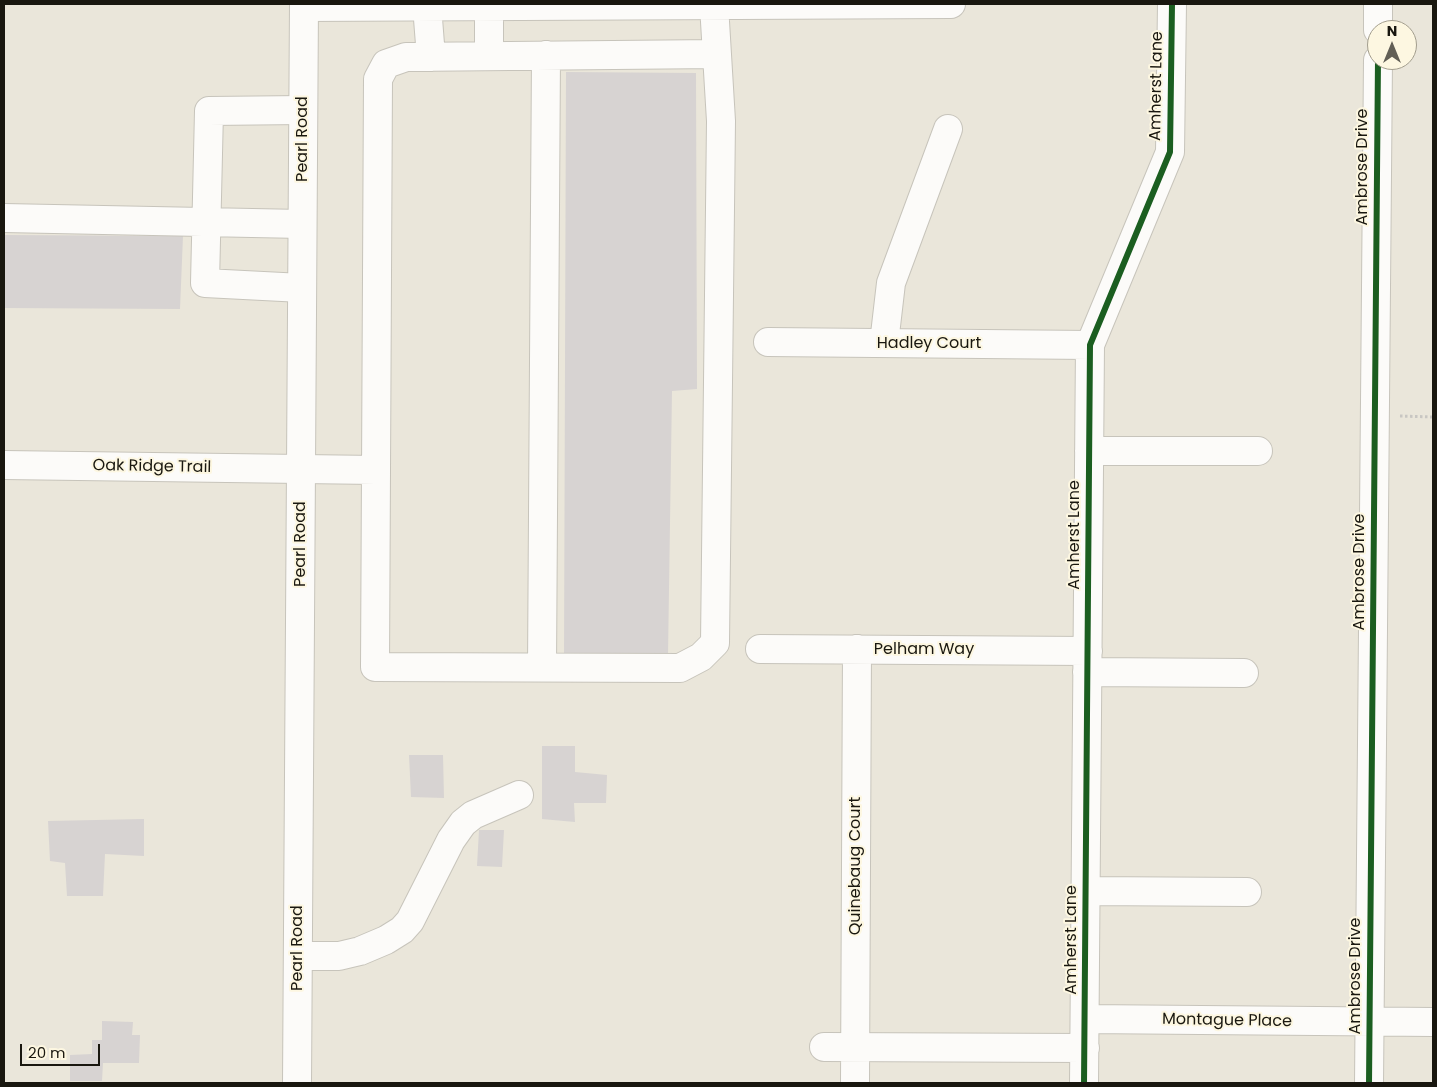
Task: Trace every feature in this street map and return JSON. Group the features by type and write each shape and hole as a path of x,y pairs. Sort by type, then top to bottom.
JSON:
{"street":[{"path":"304,6 951,4"},
{"name":"Amherst Lane","path":"1084,1083 1090,345 1170,152 1172,4"},
{"path":"1378,4 1378,20"},
{"path":"714,5 717,54 721,131 715,643 702,657 680,668 375,667 378,79 386,64 406,56 717,54"},
{"name":"Pearl Road","path":"297,1083 304,6"},
{"path":"427,6 431,56"},
{"path":"490,6 490,56"},
{"path":"542,667 546,55"},
{"name":"Ambrose Drive","path":"1369,1083 1378,70"},
{"path":"302,288 205,283 209,111 303,110"},
{"path":"884,343 891,283 948,129"},
{"path":"4,218 302,224"},
{"name":"Hadley Court","path":"768,342 1090,345"},
{"path":"1089,451 1258,451"},
{"name":"Oak Ridge Trail","path":"4,464 376,470"},
{"name":"Pelham Way","path":"760,649 857,649 1244,673"},
{"name":"Quinebaug Court","path":"855,1083 857,649"},
{"path":"298,956 339,956 360,951 386,940 402,930 410,921 451,840 463,823 474,814 519,796"},
{"path":"1086,891 1247,892"},
{"name":"Montague Place","path":"1085,1019 1433,1022"},
{"path":"824,1047 1085,1048"}],"building":[{"path":"566,72 696,73 697,389 672,391 668,655 564,655"},
{"path":"4,235 183,236 180,309 4,308"},
{"path":"542,746 575,746 575,772 607,775 606,803 574,803 575,822 542,819"},
{"path":"409,755 443,755 444,798 411,797"},
{"path":"144,819 144,856 105,854 103,896 67,896 65,863 50,861 48,821"},
{"path":"479,830 504,830 502,867 477,866"},
{"path":"102,1021 133,1022 132,1035 140,1035 139,1063 103,1063 102,1081 70,1081 70,1055 92,1054 92,1040 102,1040"}],"cycle path":[{"path":"1084,1083 1090,345 1170,152 1172,4"},
{"path":"1369,1083 1378,70"}]}
